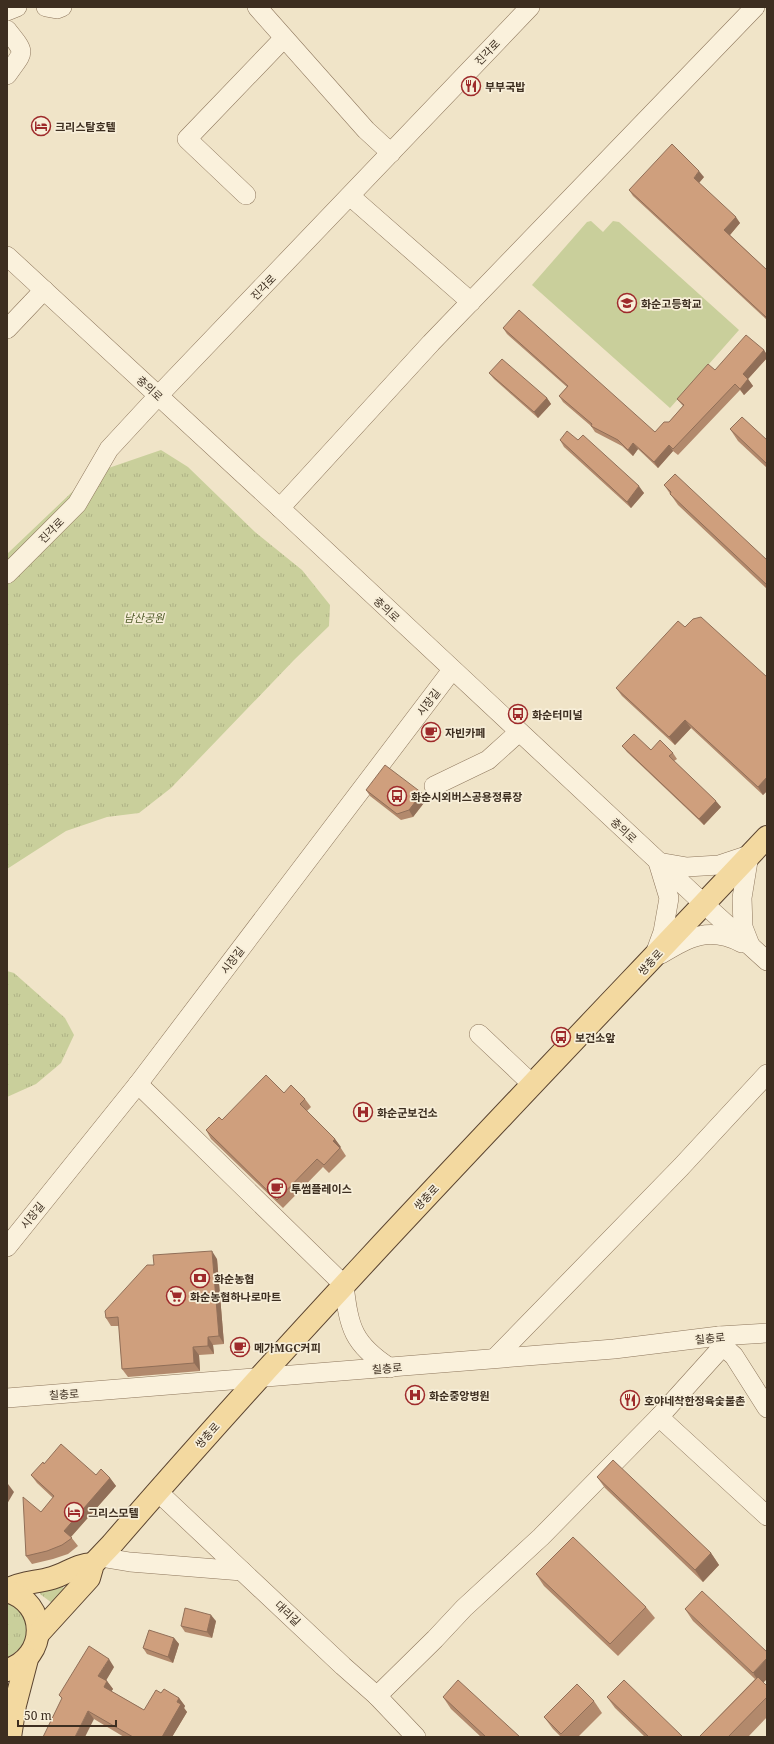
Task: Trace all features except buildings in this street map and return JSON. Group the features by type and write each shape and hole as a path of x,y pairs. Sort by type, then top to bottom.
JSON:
{"main road":[{"name":"쌍충로","path":"38,1631 89,1578 96,1560 157,1491 344,1285 767,837"},
{"path":"7,1590 31,1581 51,1578 71,1570 81,1564 96,1560"},
{"path":"7,1579 31,1581"},
{"path":"7,1590 16,1594 29,1605 36,1620 38,1631 35,1646 16,1665 15,1705 10,1737"}],"street":[{"path":"7,11 17,7"},
{"path":"46,7 57,9 62,7"},
{"path":"256,7 366,130 391,153"},
{"name":"진각로","path":"7,574 77,504 109,449 530,7"},
{"path":"280,508 431,343 756,7"},
{"path":"7,30 21,47 22,54 7,76"},
{"path":"246,195 187,139 284,38"},
{"path":"350,196 471,302"},
{"name":"충의로","path":"7,256 280,508 658,862 767,961"},
{"path":"7,329 44,290"},
{"name":"시장길","path":"7,1247 138,1084 452,670"},
{"path":"434,786 488,760 519,732"},
{"path":"654,958 663,932 669,898 658,862 688,867 719,865 749,855 742,898 743,927 751,947"},
{"path":"654,958 690,938 713,934 731,937 751,947"},
{"path":"479,1034 533,1085"},
{"path":"495,1358 681,1167 767,1074"},
{"path":"138,1084 344,1285 347,1311 351,1327 358,1339 375,1358 390,1368"},
{"name":"칠충로","path":"7,1398 721,1341 767,1333"},
{"path":"377,1696 436,1639 464,1608 541,1536 659,1417 721,1341 734,1356 767,1408"},
{"path":"659,1417 767,1516"},
{"name":"대리길","path":"157,1491 377,1696 416,1737"},
{"path":"96,1560 242,1571"}],"green space":[{"path":"591,221 603,232 613,221 619,222 739,330 670,408 532,285 587,222"},
{"name":"남산공원","path":"161,450 188,467 255,532 302,570 330,605 329,626 294,660 171,788 139,813 107,817 66,831 7,869 7,554 91,474"},
{"path":"7,971 14,973 65,1018 74,1035 61,1063 36,1084 7,1097"},
{"path":"61,1584 66,1592 52,1603 40,1594 40,1591"},
{"path":"7,1602 16,1607 22,1613 26,1621 27,1629 26,1637 22,1645 16,1652 7,1657"}],"place":[{"name":"부부국밥","path":"471,86"},
{"name":"크리스탈호텔","path":"41,126"},
{"name":"화순고등학교","path":"627,303"},
{"name":"화순터미널","path":"518,714"},
{"name":"자빈카페","path":"431,732"},
{"name":"화순시외버스공용정류장","path":"397,796"},
{"name":"보건소앞","path":"561,1037"},
{"name":"화순군보건소","path":"363,1112"},
{"name":"투썸플레이스","path":"277,1188"},
{"name":"화순농협","path":"200,1278"},
{"name":"화순농협하나로마트","path":"176,1296"},
{"name":"메가MGC커피","path":"240,1347"},
{"name":"화순중앙병원","path":"415,1395"},
{"name":"호야네착한정육숯불촌","path":"630,1400"},
{"name":"그리스모텔","path":"74,1512"}]}
